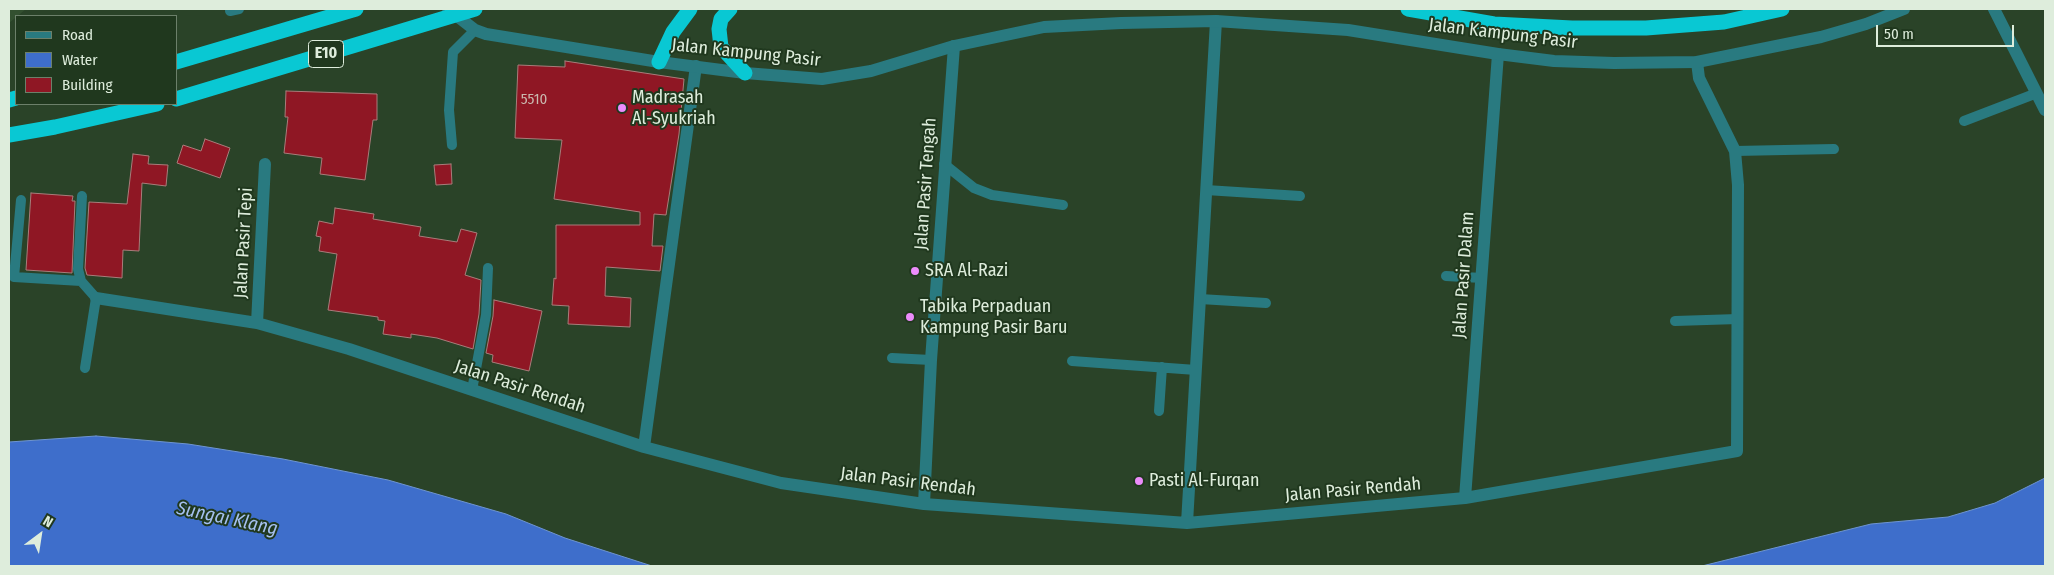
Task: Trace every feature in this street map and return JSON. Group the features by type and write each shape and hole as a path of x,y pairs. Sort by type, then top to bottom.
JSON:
{"highway":[{"name":"E10","path":"178,61 356,9"},
{"name":"E10","path":"178,97 475,9"},
{"path":"659,62 673,32 690,9"},
{"path":"730,9 721,19 719,29 721,48 745,73"},
{"path":"1408,9 1494,24 1572,28 1646,28 1724,22 1782,9"},
{"path":"9,135 55,127 153,105"}],"street":[{"name":"Jalan Kampung Pasir","path":"448,9 475,30 486,34 659,62 745,73 822,79 871,71 954,46 1044,27 1216,21 1348,30 1554,61 1614,63 1697,62 1821,37 1866,24 1904,9"},
{"path":"1994,9 2045,110"},
{"path":"1187,523 1216,21"},
{"name":"Jalan Pasir Tengah","path":"924,504 931,360 954,46"},
{"name":"Jalan Pasir Dalam","path":"1465,498 1498,54"},
{"path":"1697,62 1699,78 1735,151 1738,185 1738,319"},
{"path":"644,447 696,66"},
{"name":"Jalan Pasir Tepi","path":"257,323 265,164"},
{"name":"Jalan Pasir Rendah","path":"96,298 257,323 350,349 644,447 781,483 924,504 1187,523 1465,498 1737,451 1738,319"}],"lane":[{"path":"452,145 449,110 453,52 475,30"},
{"path":"1964,121 2037,94"},
{"path":"1735,151 1834,149"},
{"path":"944,164 974,188 992,195 1063,205"},
{"path":"1206,190 1300,196"},
{"path":"82,196 78,269 82,281 96,298 85,368"},
{"path":"21,200 14,277 82,281"},
{"path":"472,390 486,315 488,268"},
{"path":"1446,276 1482,278"},
{"path":"1200,299 1266,303"},
{"path":"1675,321 1738,319"},
{"path":"892,358 931,360"},
{"path":"1072,361 1196,370"},
{"path":"1159,411 1162,367"}],"shaded area":[{"path":"9,9 26,9 19,15 15,15 15,18 9,23"}],"water":[{"name":"Sungai Klang","path":"96,436 188,444 283,459 388,480 506,514 565,538 652,566 9,566 9,442"},
{"path":"2045,478 2045,566 1702,566 1871,524 1948,517 1995,503"}],"building":[{"path":"565,61 684,79 679,134 666,215 654,214 652,246 663,246 660,271 606,267 605,296 631,298 630,327 568,324 569,306 552,305 554,278 556,279 556,225 640,225 640,212 554,199 562,140 515,138 518,65 565,67"},
{"path":"286,91 377,94 377,120 373,120 365,180 320,174 322,158 284,153 288,117 285,117"},
{"path":"205,139 230,148 220,178 177,163 183,145 201,151"},
{"path":"133,154 149,156 148,164 168,165 166,186 142,183 139,251 123,250 122,278 87,275 85,268 89,202 127,204"},
{"path":"451,164 452,184 436,185 434,165"},
{"path":"31,193 73,196 72,201 75,201 72,273 26,270"},
{"path":"335,208 374,214 373,219 421,227 419,236 457,242 461,229 477,233 465,275 481,280 479,314 473,349 437,338 411,334 411,338 383,334 385,321 378,320 378,317 328,310 337,254 319,251 321,237 316,236 319,221 333,224"},
{"path":"494,300 542,311 529,371 492,362 493,355 486,353"}],"place":[{"name":"Madrasah Al-Syukriah","path":"622,108"},
{"name":"SRA Al-Razi","path":"915,271"},
{"name":"Tabika Perpaduan Kampung Pasir Baru","path":"910,317"},
{"name":"Pasti Al-Furqan","path":"1139,481"}]}
